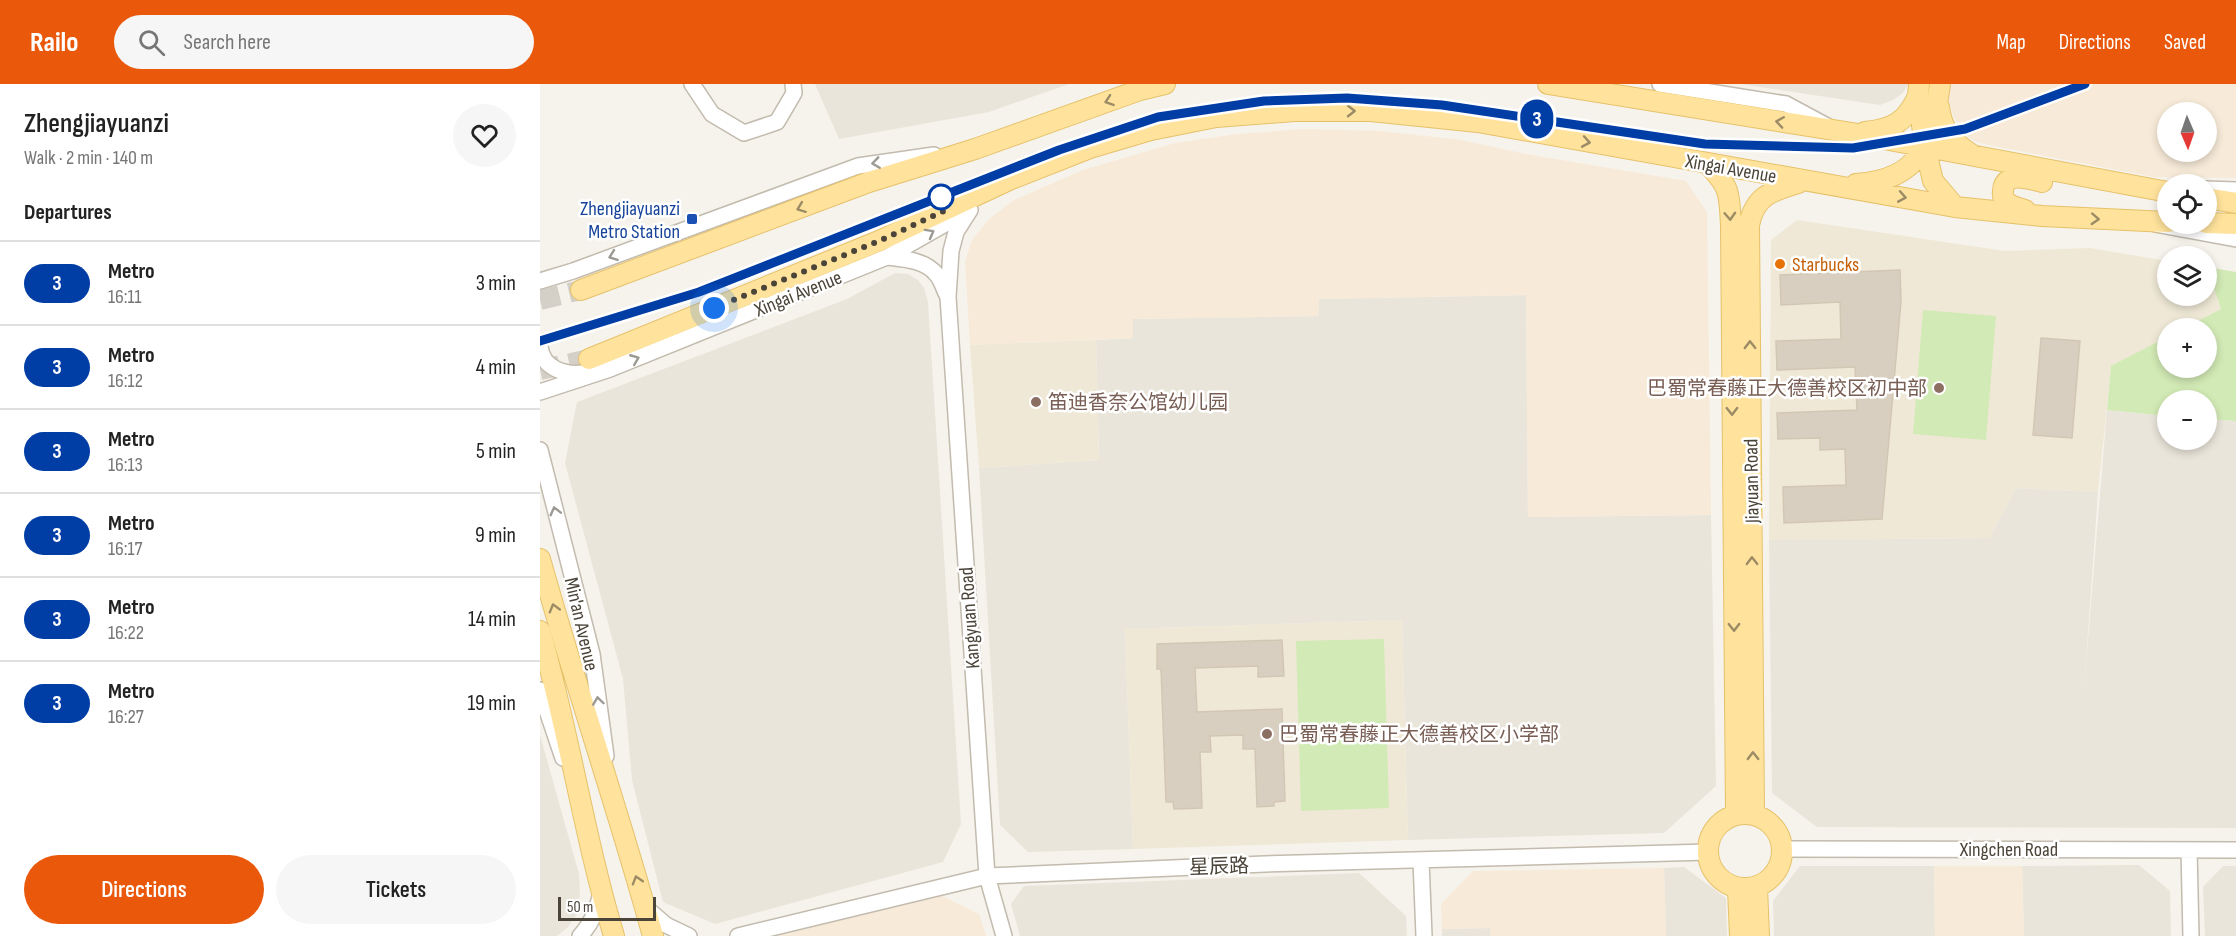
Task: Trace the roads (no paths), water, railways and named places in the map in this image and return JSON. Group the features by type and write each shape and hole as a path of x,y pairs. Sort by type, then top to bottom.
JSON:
{"main road":[{"path":"581,290 869,182 975,149 1140,90 1165,84"},
{"path":"1551,85 1845,132 2157,189"},
{"path":"1845,132 1871,131 1896,124 1905,118 1919,90"},
{"path":"1919,90 1925,147 1933,181 1954,207"},
{"path":"1833,186 1888,179 1906,167 1925,147 1931,133 1939,91"},
{"path":"1939,91 1941,120 1947,134 1973,156"},
{"name":"Xingai Avenue","path":"589,359 879,241 1009,180 1090,148 1151,130 1216,117 1294,111 1371,111 1478,122 1954,207 2042,216 2157,222"},
{"name":"Jiayuan Road","path":"1709,165 1725,182 1729,196 1731,225 1745,814"},
{"path":"2042,216 2006,202 2002,196 2003,186 2008,180 2018,177 2085,190 2115,182"},
{"name":"Jiayuan Road","path":"1745,814 1749,225 1752,211 1762,197 1775,190 1804,181"},
{"path":"2217,200 2236,203"},
{"path":"2217,223 2236,224"},
{"path":"540,559 558,661"},
{"path":"540,631 558,661"},
{"name":"Min'an Avenue","path":"558,661 613,800 652,936"},
{"name":"Min'an Avenue","path":"558,661 580,807 614,936"},
{"path":"1745,814 1763,818 1777,831 1783,849 1782,859 1772,877 1748,888 1722,880 1714,872 1707,852 1714,830 1721,822 1745,814"},
{"path":"1740,936 1748,888"},
{"path":"1748,888 1759,936"}],"street":[{"path":"692,84 712,114 744,134 777,122 794,93 793,84"},
{"path":"1551,85 1598,84"},
{"path":"1660,84 1786,104 1845,132"},
{"path":"540,281 573,271 858,165 975,149"},
{"name":"Xingai Avenue","path":"540,392 610,369 887,257 970,210 1009,180"},
{"path":"2217,189 2236,189"},
{"name":"Kangyuan Road","path":"970,210 956,232 951,251 948,297 987,876 1004,936"},
{"name":"Xingai Avenue","path":"2140,222 2236,239"},
{"path":"887,257 910,260 926,266 937,274 948,297"},
{"path":"540,291 547,283 573,271"},
{"path":"540,347 547,363 559,371 571,374 610,369"},
{"name":"Min'an Avenue","path":"540,450 592,654 613,800"},
{"name":"Min'an Avenue","path":"540,690 580,807"},
{"name":"Xingchen Road","path":"1783,849 2236,850"},
{"path":"2188,850 2192,936"},
{"name":"星辰路","path":"738,936 987,876 1707,852"},
{"path":"1421,860 1424,936"},
{"path":"580,936 589,926 596,912 601,893"},
{"path":"645,907 666,925 689,936"}],"tunnel":[{"path":"540,300 581,290"},
{"path":"540,370 589,359"}],"metro line":[{"name":"3","path":"540,341 699,292 1059,150 1158,117 1264,101 1347,98 1442,105 1705,144 1853,148 1965,129 2085,84"}],"place":[{"name":"Zhengjiayuanzi Metro Station","path":"692,219"},
{"name":"Starbucks","path":"1780,264"},
{"name":"巴蜀常春藤正大德善校区初中部","path":"1939,388"},
{"name":"笛迪香奈公馆幼儿园","path":"1036,402"},
{"name":"巴蜀常春藤正大德善校区小学部","path":"1267,734"}]}
